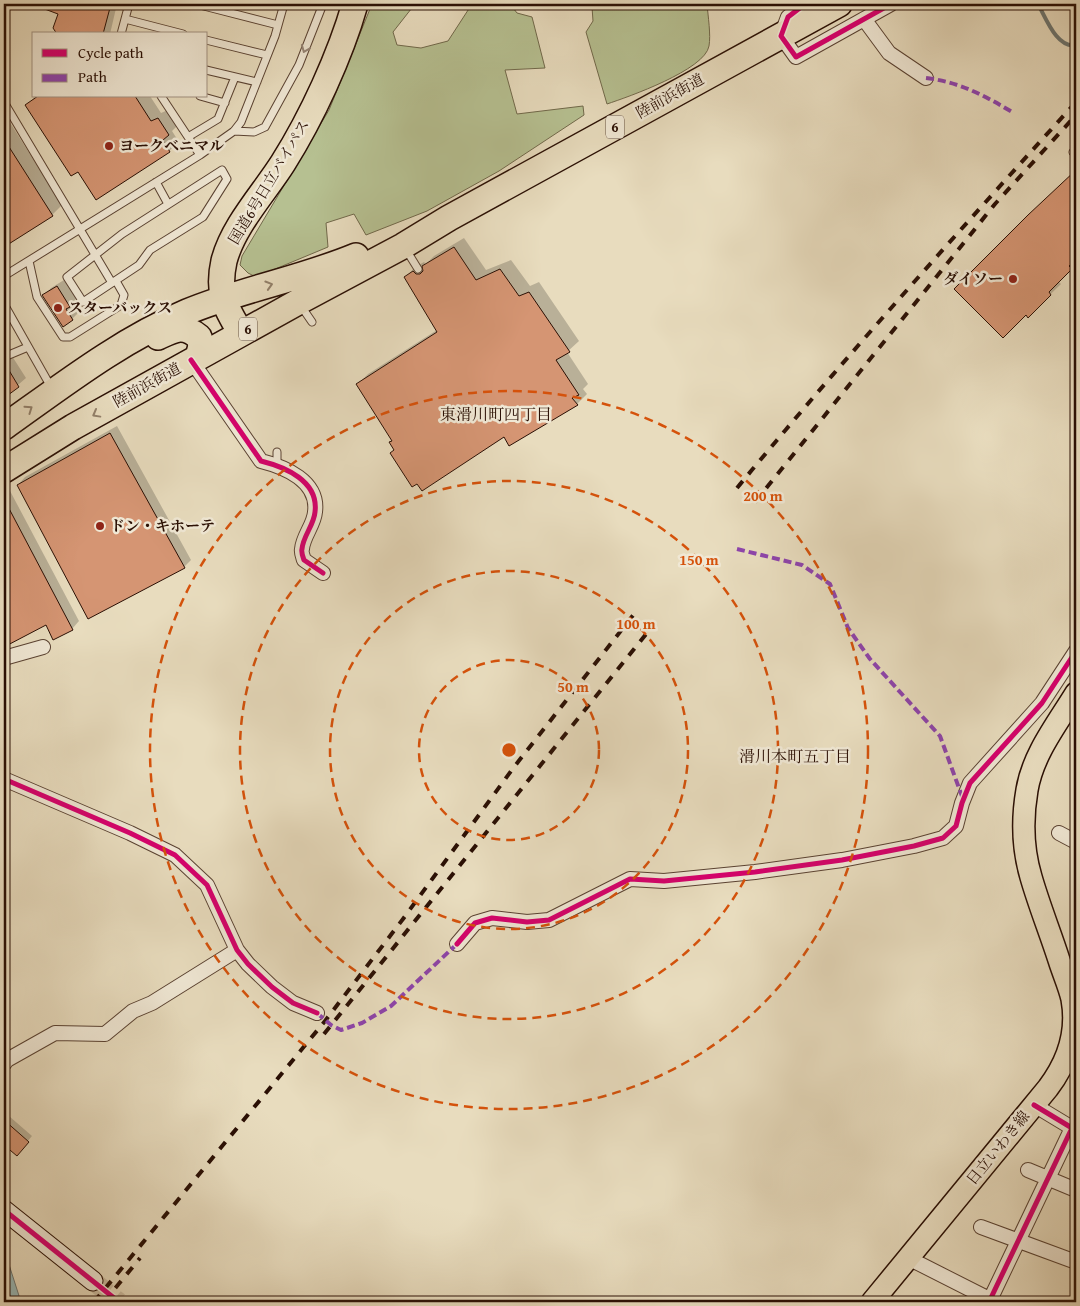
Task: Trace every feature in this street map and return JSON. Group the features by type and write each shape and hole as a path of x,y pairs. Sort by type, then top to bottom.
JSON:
{"highway":[{"name":"陸前浜街道","path":"4,470 73,427 195,358 403,246 449,218 839,4"},
{"name":"国道6号日立バイパス","path":"241,333 223,299 223,269 232,240 284,162 312,111 353,8"},
{"name":"陸前浜街道","path":"4,427 117,348 187,312 337,264 449,218"},
{"path":"117,348 139,346 179,328 190,330 199,337 200,346 195,358"},
{"path":"54,392 73,427"},
{"path":"4,461 25,450 38,450"}],"main road":[{"name":"日立いわき線","path":"872,1302 1034,1105 1061,1069 1072,1039 1074,1020 1067,967 1031,876 1025,840 1024,811 1027,789 1034,765 1045,741 1073,707"}],"street":[{"path":"806,4 788,17 781,36 796,57 891,4"},
{"path":"864,19 889,52 926,78"},
{"path":"195,358 261,461 277,458 307,484 315,500 315,513 302,550 304,560 323,573"},
{"path":"4,658 43,647"},
{"path":"457,944 474,923 492,918 527,922 549,920 630,879 664,881 755,872 842,860 914,846 943,838 956,826 970,783 1042,703 1076,651"},
{"path":"4,779 114,826 175,855 207,885 237,950 248,964 272,987 294,1003 317,1013"},
{"path":"1059,833 1076,842"},
{"path":"4,1064 7,1060 55,1033 105,1034 133,1011 152,1003 237,950"},
{"path":"910,1256 916,1262 991,1301 1048,1178 1074,1130 1034,1105"},
{"path":"1028,1170 1076,1190"},
{"path":"4,1210 92,1281"},
{"path":"981,1227 1076,1262"}],"lane":[{"path":"122,32 129,4"},
{"path":"196,4 278,24"},
{"path":"4,276 200,155 234,131 241,122 257,82 284,4"},
{"path":"234,131 254,132 265,127 299,65 323,4"},
{"path":"125,19 175,32"},
{"path":"208,41 267,56"},
{"path":"208,70 257,82"},
{"path":"188,137 218,119 235,77"},
{"path":"162,98 200,155"},
{"path":"207,98 225,103"},
{"path":"4,102 96,254 124,295 122,305 70,337 63,337 37,297 29,261"},
{"path":"222,170 227,179 203,217 150,250 139,265 83,302 67,277 122,234 168,204 222,170"},
{"path":"156,182 168,204"},
{"path":"403,246 418,269"},
{"path":"298,302 312,322"},
{"path":"4,304 54,392"},
{"path":"4,357 28,347"}],"green space":[{"path":"372,4 415,4 393,32 397,45 421,48 448,41 472,4 510,4 517,13 532,17 545,68 505,70 517,114 583,106 584,115 499,171 427,211 366,235 354,214 326,223 328,247 256,277 248,273 240,265 242,256 329,110"},
{"path":"586,4 707,4 710,31 709,46 704,55 681,73 647,89 607,104 586,32 593,21 592,7"}],"water":[{"path":"901,4 978,4 961,8 931,8 903,6"},
{"path":"4,1249 21,1302 12,1302 5,1276"}],"building":[{"path":"111,4 104,32 56,32 53,28 58,14 34,5"},
{"name":"ヨークベニマル","path":"35,98 136,98 151,121 158,118 169,135 163,140 170,152 96,200 78,172 71,176 25,105"},
{"path":"4,139 53,216 4,247"},
{"name":"ダイソー","path":"1076,170 1076,260 1069,266 1072,269 1049,292 1051,295 1028,318 1026,315 1003,338 954,289"},
{"path":"454,247 476,280 500,269 519,296 529,292 570,352 556,360 579,395 572,398 578,405 509,446 504,437 422,491 417,484 412,487 390,453 394,450 389,442 392,441 356,384 437,332 404,277 413,271 416,274 420,274 423,271 422,266"},
{"name":"スターバックス","path":"57,286 70,307 66,309 73,320 63,327 42,295"},
{"path":"4,362 19,387 4,398"},
{"name":"ドン・キホーテ","path":"110,433 185,568 88,619 17,485"},
{"path":"4,499 73,630 53,640 46,625 4,647"},
{"path":"4,1120 29,1142 17,1156 4,1145"}],"waterway":[{"path":"1038,4 1058,37 1069,45 1076,45"}],"tunnel":[{"path":"93,1281 119,1302"}],"railway":[{"path":"737,488 862,341 1076,102"},
{"path":"755,502 995,204 1076,115"},
{"path":"94,1302 325,1021 403,919 514,767 638,609"},
{"path":"324,1034 655,623"},
{"path":"104,1302 140,1258"}],"marked path":[{"path":"926,78 961,86 1014,113"},
{"path":"737,549 802,565 830,584 848,628 870,659 940,736 963,799"},
{"path":"317,1013 331,1025 341,1030 362,1023 391,1006 457,944"}],"cycle path":[{"path":"805,4 788,17 781,36 796,57 891,4"},
{"path":"191,360 261,461 290,472 306,484 312,492 315,501 315,512 304,540 302,553 304,560 323,573"},
{"path":"457,944 475,923 492,918 527,922 549,920 630,879 664,881 755,872 842,860 914,846 943,838 956,826 970,783 1042,703 1076,651"},
{"path":"4,779 130,833 175,855 207,885 237,950 248,964 272,987 293,1003 317,1013"},
{"path":"989,1302 1072,1128 1034,1105"},
{"path":"4,1210 119,1302"}],"place":[{"name":"ヨークベニマル","path":"109,146"},
{"name":"ダイソー","path":"1013,279"},
{"name":"スターバックス","path":"58,308"},
{"name":"ドン・キホーテ","path":"100,526"}],"district":[{"name":"東滑川町四丁目","path":"496,414"},
{"name":"滑川本町五丁目","path":"795,756"}]}
